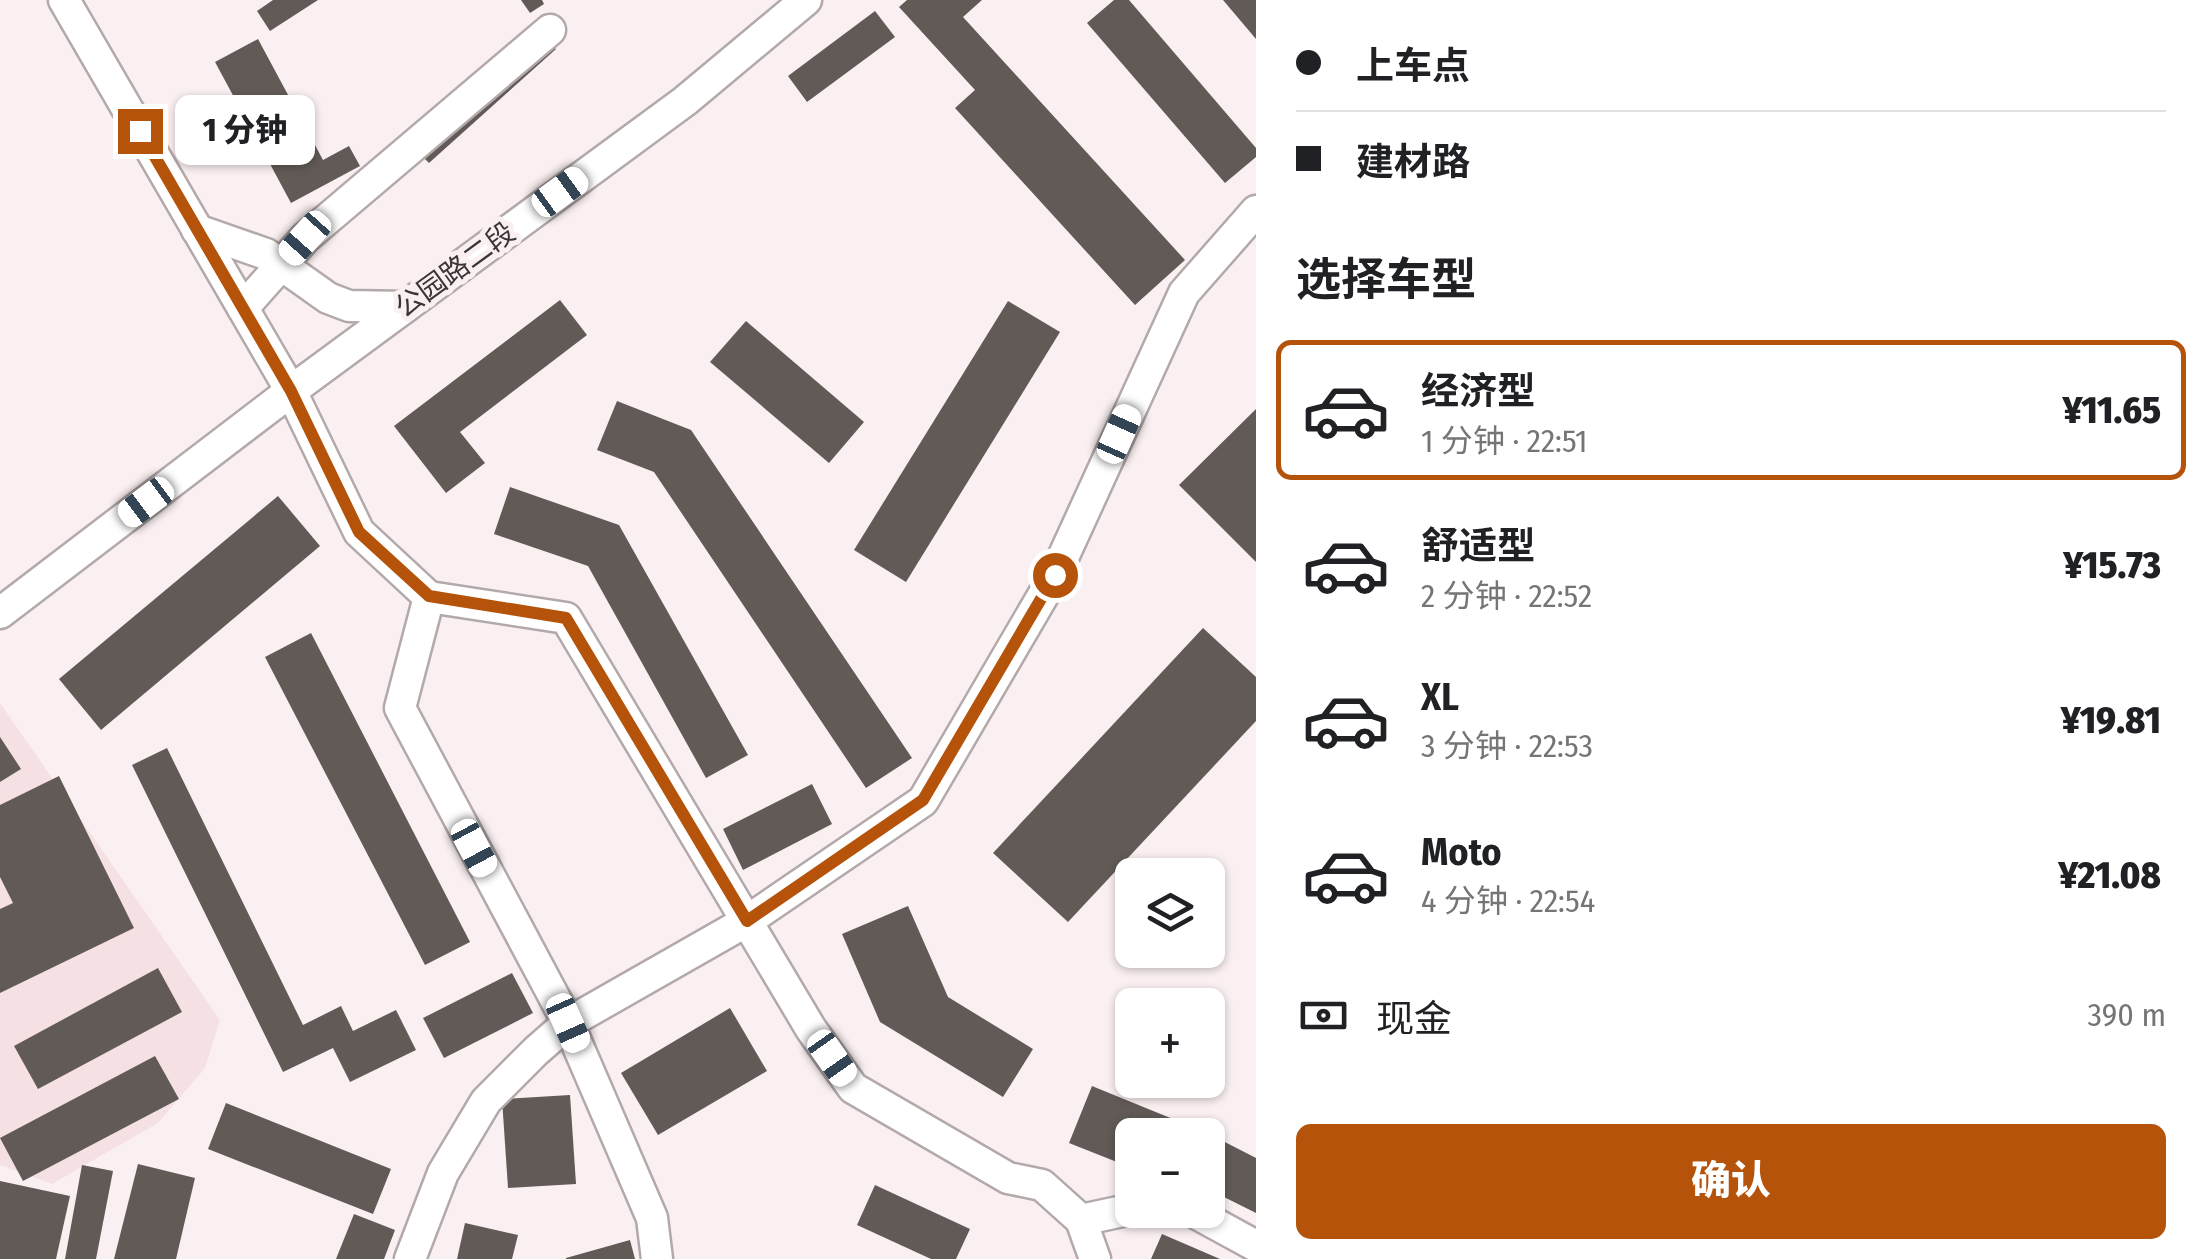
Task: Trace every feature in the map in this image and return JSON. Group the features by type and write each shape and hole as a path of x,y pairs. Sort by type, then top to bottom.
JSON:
{"street":[{"path":"64,0 291,391 359,532 429,596 566,618 747,921 853,1088 1008,1178 1042,1185 1080,1220 1096,1259"},
{"name":"公园路二段","path":"0,614 291,391 685,101 806,0"},
{"path":"243,308 305,238 550,30"},
{"path":"410,1259 443,1173 486,1101 568,1023 747,921 923,800 1055,575 1184,293 1256,211"},
{"path":"198,230 266,254 328,298 349,306 405,307"},
{"path":"429,596 400,708 568,1023 652,1218 657,1259"},
{"path":"1080,1220 1115,1213"},
{"path":"1223,1228 1256,1246"}],"shaded area":[{"path":"0,703 220,1020 205,1068 158,1123 52,1184 0,1165"}],"building":[{"path":"273,0 318,0 270,31 257,11"},
{"path":"521,0 542,0 544,4 530,13"},
{"path":"907,0 982,0 963,17 1185,260 1135,305 955,108 975,90 899,7"},
{"path":"1114,0 1129,0 1256,148 1256,157 1225,183 1087,23"},
{"path":"1223,0 1256,0 1256,39"},
{"path":"875,11 895,37 807,102 788,76"},
{"path":"258,39 323,160 349,146 360,166 291,203 215,62"},
{"path":"547,43 556,49 429,163 421,155"},
{"path":"560,300 587,335 460,432 485,463 446,493 394,426"},
{"path":"1008,301 1060,332 906,582 854,550"},
{"path":"746,321 864,422 829,463 710,362"},
{"path":"617,401 691,430 912,758 866,788 654,472 597,450"},
{"path":"1256,409 1256,562 1179,485"},
{"path":"510,487 619,525 748,755 706,778 588,566 494,534"},
{"path":"278,496 320,546 101,730 59,679"},
{"path":"1203,628 1256,677 1256,721 1128,858 1115,858 1115,872 1068,922 993,853"},
{"path":"311,633 470,942 425,965 265,657"},
{"path":"0,737 21,769 0,782"},
{"path":"167,748 303,1025 341,1006 353,1031 396,1010 416,1050 350,1082 333,1048 283,1072 132,765"},
{"path":"59,776 134,928 0,993 0,909 13,903 0,877 0,805"},
{"path":"812,784 832,824 743,870 723,829"},
{"path":"908,906 948,997 1033,1049 1003,1097 880,1022 842,934"},
{"path":"158,968 182,1012 38,1089 14,1046"},
{"path":"512,973 533,1013 444,1058 423,1018"},
{"path":"730,1008 767,1071 658,1135 621,1073"},
{"path":"155,1056 179,1099 23,1181 0,1138"},
{"path":"1092,1086 1170,1118 1115,1118 1115,1161 1069,1143"},
{"path":"570,1095 576,1184 508,1188 502,1099"},
{"path":"226,1103 391,1169 373,1214 208,1149"},
{"path":"1225,1142 1256,1158 1256,1213 1225,1198"},
{"path":"138,1164 195,1178 176,1259 114,1259"},
{"path":"82,1165 113,1171 96,1259 65,1259"},
{"path":"0,1181 70,1196 56,1259 0,1259"},
{"path":"875,1185 970,1229 956,1259 931,1259 857,1225"},
{"path":"354,1214 395,1230 384,1259 336,1259"},
{"path":"465,1223 518,1235 512,1259 457,1259"},
{"path":"1162,1234 1220,1259 1151,1259"},
{"path":"630,1240 635,1259 566,1259 566,1258"}],"route":[{"path":"140,131 291,391 359,532 429,596 566,618 747,921 923,800 1055,575"}]}
